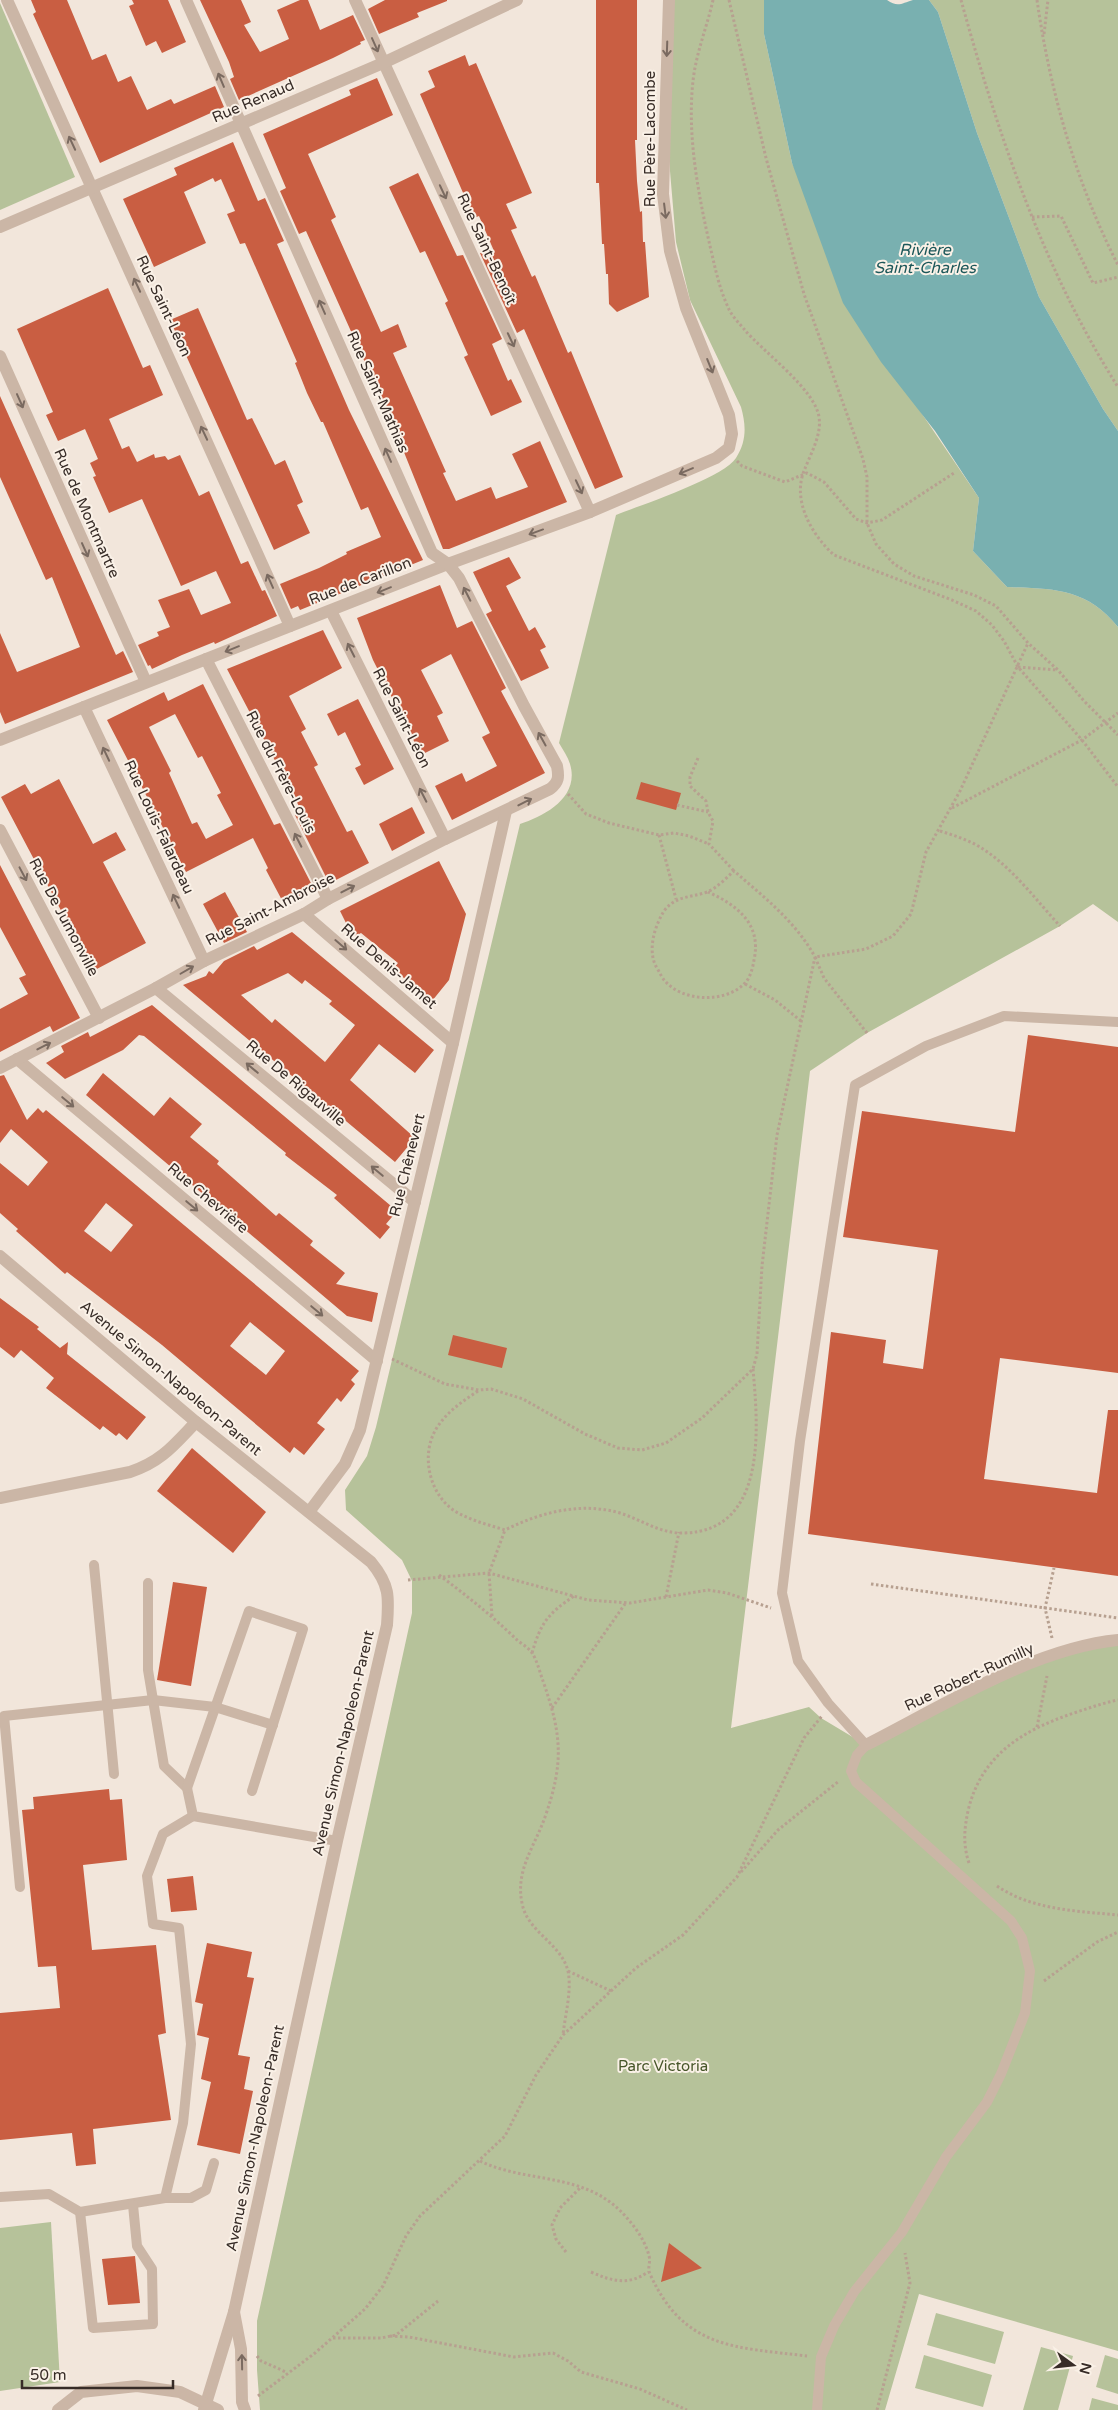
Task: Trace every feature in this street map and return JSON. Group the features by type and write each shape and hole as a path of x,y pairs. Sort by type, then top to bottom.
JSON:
{"street":[{"name":"Rue Saint-Léon","path":"7,0 290,626"},
{"name":"Rue Saint-Mathias","path":"186,0 432,553 448,564 459,578 524,706 557,766 557,783"},
{"name":"Rue Saint-Benoît","path":"355,0 590,512"},
{"name":"Rue Renaud","path":"0,227 383,63 517,0"},
{"name":"Rue Père-Lacombe","path":"668,0 663,194 670,251 686,308 729,415 732,434 729,448"},
{"name":"Rue de Montmartre","path":"0,356 146,682"},
{"name":"Rue de Carillon","path":"0,740 448,564 590,512 716,458 729,448"},
{"name":"Rue Saint-Léon","path":"331,611 445,839"},
{"name":"Rue du Frère-Louis","path":"206,659 328,899"},
{"name":"Rue Louis-Falardeau","path":"84,707 204,961"},
{"name":"Rue Saint-Ambroise","path":"0,1068 99,1018 204,961 304,914 328,899 445,839 506,811 557,783"},
{"name":"Rue Chênevert","path":"309,1512 345,1464 360,1430 454,1042 506,811"},
{"name":"Rue De Jumonville","path":"0,830 99,1018"},
{"name":"Rue Denis-Jamet","path":"304,914 454,1042"},
{"name":"Rue De Rigauville","path":"156,988 415,1202"},
{"name":"Rue Chevrière","path":"17,1060 377,1361"},
{"name":"Avenue Simon-Napoleon-Parent","path":"0,1256 196,1422 372,1562 384,1579 388,1590 387,1625 337,1841 234,2312 205,2406"},
{"path":"0,1498 130,1472 149,1466 166,1454 196,1422"},
{"name":"Rue Robert-Rumilly","path":"866,1745 1017,1668 1070,1649 1118,1640"},
{"path":"234,2312 241,2350 242,2402 245,2410"},
{"path":"58,2410 81,2392 137,2386 180,2392 205,2406 218,2410"}],"lane":[{"path":"817,2410 821,2357 834,2326 854,2292 902,2232 946,2157 987,2102 1001,2074 1025,2013 1030,1971 1022,1938 1012,1921 856,1782 851,1771 857,1754 866,1745 828,1703 798,1661 782,1593 800,1441 855,1085 926,1046 1004,1016 1118,1022"},
{"path":"94,1565 114,1774"},
{"path":"148,1584 148,1670 164,1766 187,1788"},
{"path":"193,1816 187,1788 249,1611 303,1629 252,1791"},
{"path":"20,1887 4,1716 153,1700 215,1707 273,1725"},
{"path":"165,2198 183,2123 191,2044 179,1928 153,1924 147,1876 163,1834 193,1816 337,1841"},
{"path":"0,2197 49,2194 80,2212 133,2205 165,2198 191,2198 206,2190 214,2163"},
{"path":"80,2212 93,2328 153,2324 152,2269 137,2246 133,2205"}],"path":[{"path":"713,0 699,48 693,79 691,109 694,159 705,226 718,280 728,309 746,331 777,360 813,401 819,416 818,431 803,473 800,489 806,516 820,543 834,555 976,611 992,625 1004,641 1018,667 1082,740 1118,787"},
{"path":"729,0 766,158 804,294 864,459 868,477 867,524 876,544 894,564 914,576 974,595 996,606 1028,644 1058,670 1105,724 1118,735"},
{"path":"961,0 985,87 1032,217 1062,287 1118,387"},
{"path":"1037,0 1044,47 1075,164 1104,237 1118,265"},
{"path":"1044,47 1044,20 1048,0"},
{"path":"1032,217 1061,216 1093,283 1118,277"},
{"path":"729,448 742,466 785,482 803,473 824,482 856,519 867,524 882,520 954,473"},
{"path":"815,957 866,948 893,936 911,914 926,852 952,808 1028,644"},
{"path":"1018,667 1058,670"},
{"path":"952,808 1082,740 1118,713"},
{"path":"698,758 690,777 690,786 706,801 708,812 713,821 709,844"},
{"path":"557,783 586,814 608,823 659,835 681,834 709,844 734,871 784,915 800,933 815,957 824,978 867,1033"},
{"path":"678,805 708,812"},
{"path":"940,831 960,837 987,851 1005,867 1060,926"},
{"path":"659,835 676,899"},
{"path":"708,892 731,903 744,916 752,928 757,946 752,968 745,984 727,994 710,998 681,993 665,982 654,962 653,938 664,912 676,899 708,892 734,871"},
{"path":"492,1616 488,1573 505,1530 531,1517 555,1511 592,1509 621,1514 665,1531 680,1532 706,1529 726,1519 738,1505 751,1483 755,1459 757,1410 753,1369 757,1354 762,1266 777,1135 815,957"},
{"path":"745,984 775,1000 802,1022"},
{"path":"391,1359 445,1384 478,1390 491,1389 523,1399 585,1434 618,1448 642,1450 666,1442 702,1418 753,1369"},
{"path":"478,1390 457,1405 437,1426 428,1456 431,1480 440,1498 456,1512 480,1523 505,1530"},
{"path":"666,1597 680,1532"},
{"path":"1054,1568 1045,1608 1048,1627 1054,1644"},
{"path":"408,1580 439,1575 488,1573 574,1596 626,1603 708,1590 727,1593 788,1614"},
{"path":"439,1575 492,1616 532,1653 552,1708 559,1739 557,1783 544,1820 524,1860 521,1903 528,1922 554,1950 568,1971 611,1991"},
{"path":"871,1584 1118,1618"},
{"path":"532,1653 540,1628 552,1612 574,1596"},
{"path":"552,1708 626,1603"},
{"path":"1037,1727 1047,1676"},
{"path":"970,1866 964,1848 964,1834 971,1796 983,1772 1005,1748 1037,1727 1118,1700"},
{"path":"737,1877 804,1738 821,1718 828,1703"},
{"path":"255,2398 332,2338 365,2309 383,2286 406,2236 420,2216 480,2161 504,2136 536,2075 563,2035 636,1968 683,1935 778,1830 851,1771"},
{"path":"992,1883 1035,1903 1067,1910 1118,1915"},
{"path":"1043,1982 1097,1942 1118,1932"},
{"path":"563,2035 568,1999 568,1971"},
{"path":"480,2161 496,2169 561,2180 598,2194 616,2206 640,2237 650,2257 648,2272 668,2309 702,2336 743,2348 821,2357"},
{"path":"566,2252 556,2239 552,2225 560,2208 582,2187"},
{"path":"876,2410 910,2283 902,2232"},
{"path":"590,2272 611,2280 625,2282 638,2278 648,2272"},
{"path":"390,2336 410,2324 438,2301"},
{"path":"332,2338 409,2337 514,2357 553,2353 568,2360 581,2372 640,2390 687,2410"},
{"path":"252,2350 261,2361 286,2373"}],"green space":[{"name":"Parc Victoria","path":"670,0 764,0 764,34 792,163 918,408 979,498 973,551 1007,587 1054,590 1068,593 1094,605 1118,627 1118,922 1093,904 1060,926 867,1033 810,1071 731,1728 809,1707 821,1718 866,1745 1070,1649 1118,1644 1118,2351 919,2294 885,2410 260,2410 257,2370 257,2321 412,1613 412,1581 402,1560 346,1510 345,1490 367,1456 376,1427 520,824 549,810 565,795 570,786 572,776 570,764 559,743 616,515 715,474 728,466 736,458 744,439 745,427 741,407 690,300 676,242 670,171"},
{"path":"929,0 1118,0 1118,431 1103,409 1039,297 977,133 938,12"},
{"path":"0,3 75,177 0,210"},
{"path":"51,2222 60,2382 0,2391 0,2228"},
{"path":"936,2313 1004,2332 995,2364 927,2345"},
{"path":"1041,2347 1073,2356 1058,2410 1023,2410"},
{"path":"924,2355 992,2375 983,2407 915,2388"},
{"path":"1105,2355 1118,2359 1118,2394 1096,2387"},
{"path":"1092,2398 1118,2405 1118,2410 1089,2410"}],"water":[{"name":"Rivière Saint-Charles","path":"764,0 887,0 897,4 913,0 929,0 938,12 977,133 1039,297 1103,409 1118,431 1118,627 1094,605 1068,593 1054,590 1007,587 973,551 979,498 935,431 881,362 843,303 792,163 764,34"}],"building":[{"path":"31,0 67,0 92,60 106,54 118,82 131,76 147,110 171,99 174,104 215,86 224,107 100,163 33,14 36,12"},
{"path":"132,0 168,0 186,42 162,53 156,41 146,46 129,6 134,4"},
{"path":"200,0 241,0 251,22 244,25 260,52 289,39 277,10 300,0 308,0 320,30 353,15 365,40 360,42 361,44 333,58 239,100 230,79 234,77 229,62"},
{"path":"385,0 447,1 417,13 419,17 379,34 368,9"},
{"path":"596,0 637,0 637,140 635,140 637,181 640,212 642,211 643,242 645,242 649,297 617,312 609,304 608,274 606,274 604,244 602,244 599,183 596,183"},
{"path":"465,55 469,66 476,63 532,193 506,204 517,228 511,230 532,277 535,275 568,353 571,351 623,477 595,489 524,329 517,333 480,253 494,251 479,216 474,218 420,94 435,87 428,71"},
{"path":"377,78 393,115 308,154 336,217 331,220 381,332 398,324 407,347 393,353 446,472 443,473 456,501 491,487 496,499 528,487 512,454 540,441 567,502 449,549 443,549 393,425 306,231 299,234 280,191 286,188 263,134 351,95 349,90"},
{"path":"233,142 258,201 265,198 284,241 277,244 349,410 423,560 300,610 298,606 291,609 280,584 319,568 347,554 346,552 381,537 368,507 361,510 323,422 321,422 307,393 295,363 297,362 245,243 240,244 227,214 235,211 221,179 215,182 213,178 184,192 206,243 154,267 123,199 177,175 174,168"},
{"path":"418,173 457,256 463,255 502,339 492,344 508,381 511,379 522,402 491,416 464,357 468,355 445,303 448,301 425,251 420,253 389,187"},
{"path":"108,288 143,368 150,365 163,395 109,419 122,449 129,446 137,462 154,454 155,458 165,456 168,460 180,455 199,496 209,491 241,564 248,561 262,591 265,590 277,616 215,644 214,642 152,669 150,665 148,666 138,645 159,636 157,632 170,627 158,600 189,589 201,615 231,603 216,571 181,586 142,499 109,513 93,477 96,476 90,463 98,459 85,429 58,441 46,415 53,412 17,329"},
{"path":"198,308 247,420 252,418 275,465 285,460 303,502 297,505 310,533 274,550 170,320"},
{"path":"0,396 116,655 123,651 133,672 5,724 0,712 0,633 17,672 80,647 52,577 46,580 0,477"},
{"path":"509,557 521,578 506,586 529,631 535,627 546,647 540,650 549,668 521,681 486,614 492,611 473,572"},
{"path":"440,585 457,628 472,621 506,688 501,691 545,773 452,820 435,786 462,773 466,782 497,766 482,737 490,733 451,654 421,670 443,713 437,716 449,741 421,755 373,660 357,618"},
{"path":"323,630 342,668 289,696 306,729 301,732 318,765 314,767 347,832 352,830 369,863 336,880 335,877 328,881 295,815 302,812 227,669"},
{"path":"203,684 274,825 280,823 314,889 284,904 266,870 268,868 253,838 186,872 107,720 164,692 168,701","holes":["175,714 198,758 202,756 221,793 217,795 233,825 206,839 197,822 192,824 169,773 171,771 149,727"]},
{"path":"358,699 394,769 364,785 355,768 361,765 345,732 338,736 327,714"},
{"path":"59,779 93,844 116,832 126,850 103,862 146,943 93,971 1,797 25,784 31,794"},
{"path":"641,782 681,793 676,810 636,799"},
{"path":"412,807 425,833 392,851 379,824"},
{"path":"439,861 466,914 449,980 432,1001 393,969 398,963 361,933 353,937 340,911"},
{"path":"0,865 80,1018 53,1032 50,1026 0,1052 0,1009 28,994 19,978 26,975 0,927"},
{"path":"225,892 247,932 224,943 203,904"},
{"path":"292,932 434,1050 415,1073 379,1044 350,1080 415,1138 395,1162 183,985 206,976 209,971 213,974 224,961 254,946 257,950","holes":["288,973 302,984 305,980 332,1001 329,1004 355,1025 325,1062 275,1019 272,1023 241,995"]},
{"path":"152,1005 397,1211 386,1224 390,1227 380,1239 334,1198 337,1195 285,1155 286,1153 144,1036 139,1035 123,1050 65,1079 46,1063 64,1052 61,1046 88,1032 90,1037"},
{"path":"1028,1035 1118,1047 1118,1373 1000,1358 984,1479 1097,1493 1108,1410 1118,1410 1118,1576 808,1534 831,1332 886,1340 883,1363 923,1369 938,1250 843,1237 862,1111 1015,1132"},
{"path":"103,1073 154,1116 170,1097 202,1124 190,1137 219,1161 217,1164 276,1216 279,1213 313,1241 310,1245 345,1273 336,1284 378,1293 372,1322 347,1316 86,1095"},
{"path":"4,1075 27,1120 38,1108 43,1113 46,1110 359,1371 351,1380 355,1384 341,1402 337,1398 317,1423 325,1429 304,1455 294,1447 290,1453 162,1345 67,1272 65,1274 16,1231 18,1229 0,1213 0,1163 28,1186 48,1162 11,1129 0,1143 0,1076","holes":["106,1203 133,1225 111,1252 84,1231","250,1322 285,1351 266,1375 230,1346"]},
{"path":"0,1298 39,1327 37,1329 60,1348 68,1342 67,1354 146,1417 127,1440 119,1433 116,1436 103,1426 100,1430 46,1388 54,1378 21,1350 14,1358 0,1347"},
{"path":"453,1335 507,1348 502,1368 448,1355"},
{"path":"192,1448 266,1512 233,1553 157,1491"},
{"path":"173,1582 207,1587 191,1686 157,1680"},
{"path":"109,1789 110,1800 122,1799 127,1860 83,1865 92,1950 156,1945 166,2033 158,2035 171,2120 93,2129 96,2164 76,2166 72,2133 0,2140 0,2013 60,2008 56,1966 38,1967 22,1810 34,1809 33,1797"},
{"path":"193,1876 197,1910 171,1912 167,1879"},
{"path":"207,1943 252,1952 247,1977 254,1978 238,2055 250,2057 244,2089 253,2091 240,2154 197,2145 211,2082 201,2079 209,2038 197,2035 203,2004 195,2002"},
{"path":"669,2243 702,2268 661,2282"},
{"path":"135,2256 140,2303 108,2305 102,2259"}]}
